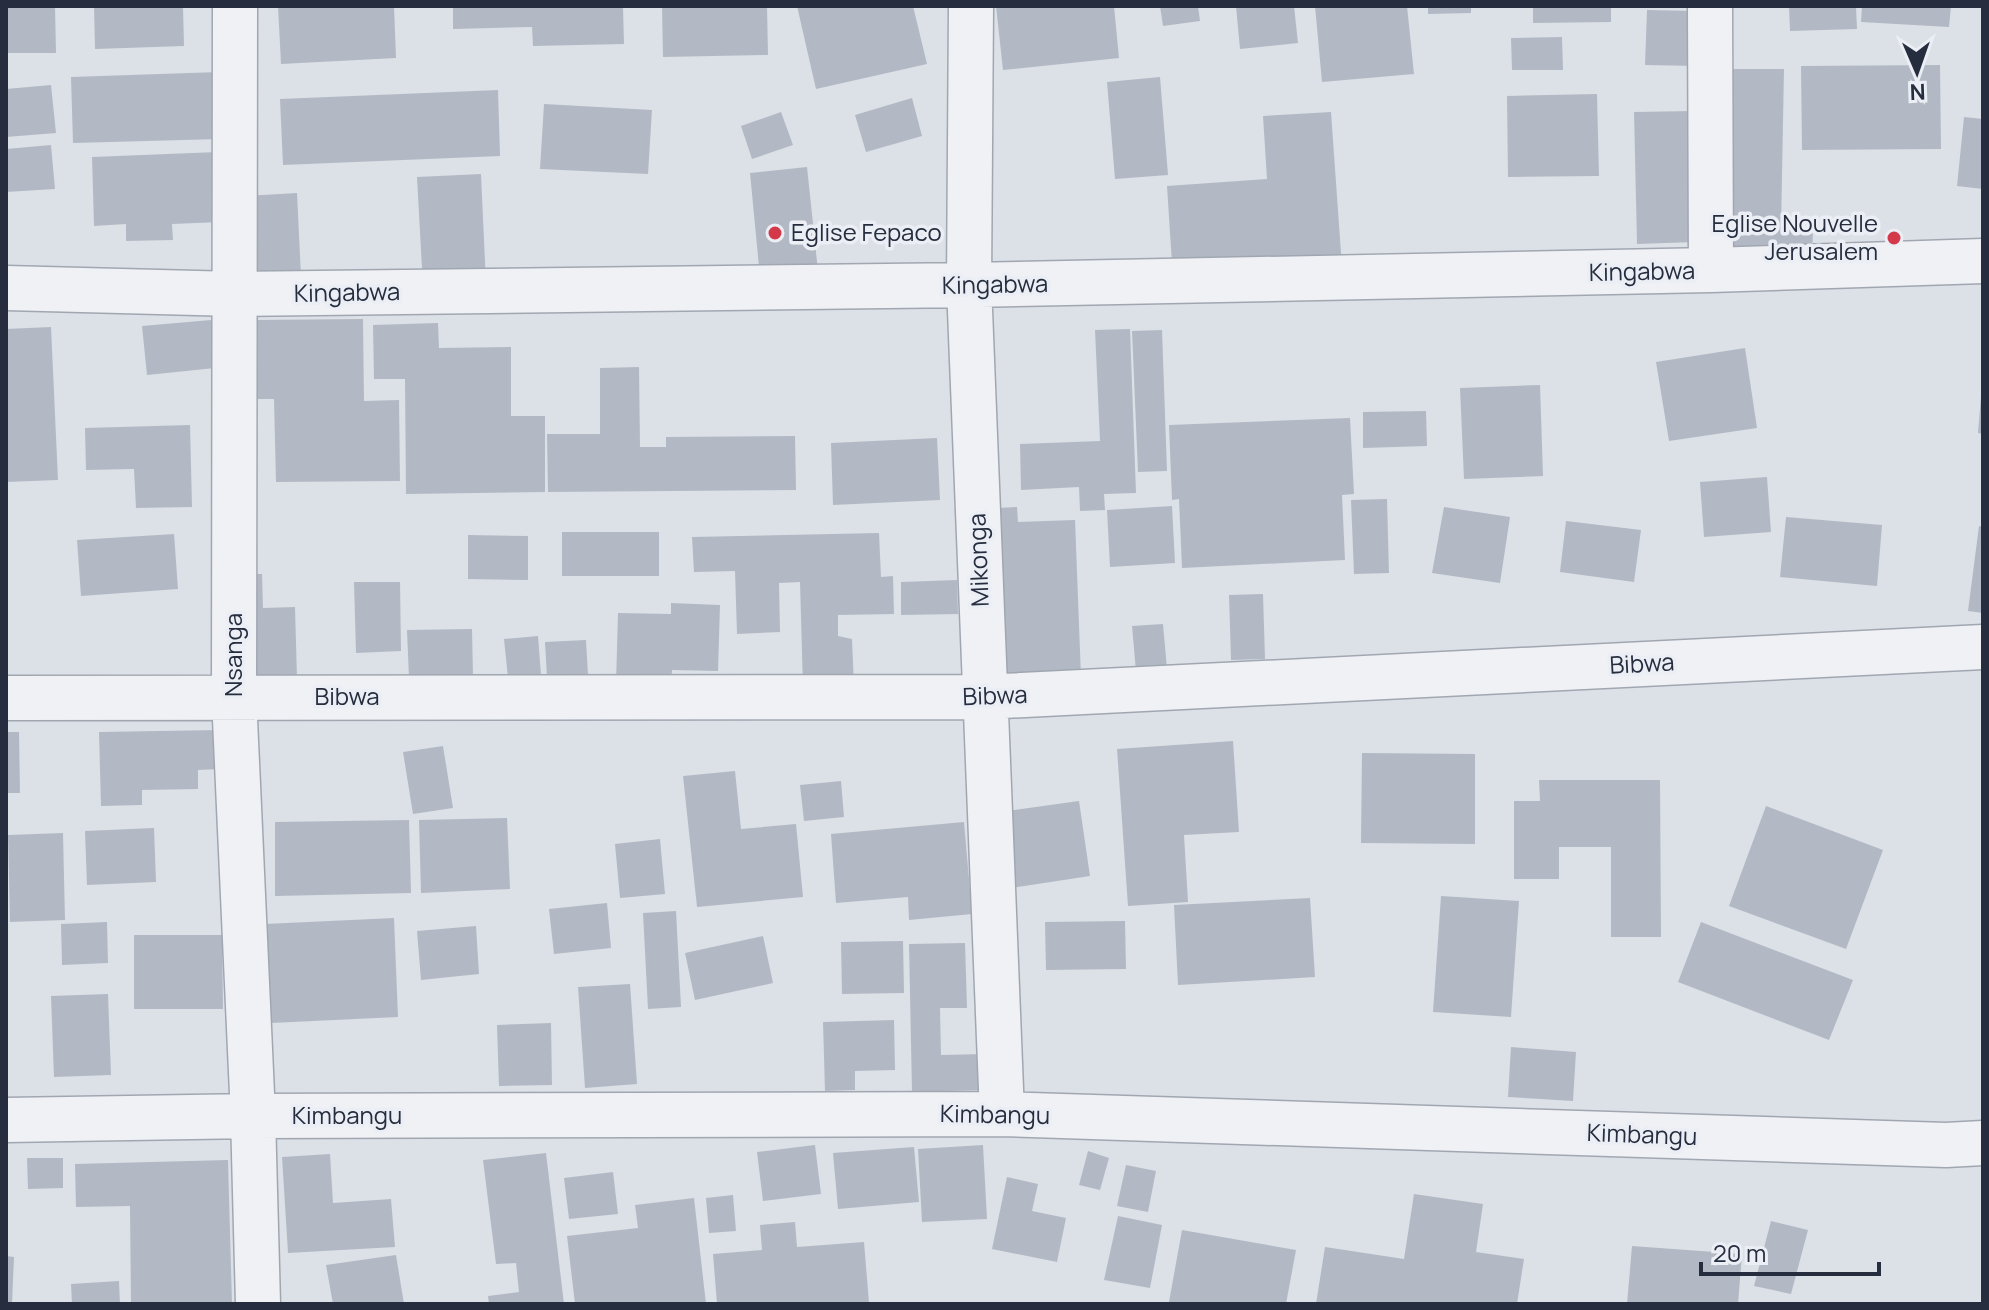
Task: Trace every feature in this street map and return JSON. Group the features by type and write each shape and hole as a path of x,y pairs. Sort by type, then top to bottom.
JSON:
{"street":[{"name":"Nsanga","path":"235,6 234,697 253,1116 258,1304"},
{"name":"Mikonga","path":"971,6 969,285 1002,1114"},
{"path":"1710,6 1711,270"},
{"name":"Kingabwa","path":"6,288 235,294 969,285 1711,270 1983,261"},
{"name":"Bibwa","path":"6,698 984,697 1983,647"},
{"name":"Kimbangu","path":"6,1120 253,1116 1002,1114 1946,1145 1983,1143"}],"building":[{"path":"6,6 55,6 56,53 6,53"},
{"path":"94,6 183,6 184,46 95,49"},
{"path":"278,6 394,6 396,58 281,64"},
{"path":"453,6 623,6 624,44 533,46 532,27 453,29"},
{"path":"662,6 767,6 768,55 663,57"},
{"path":"797,6 913,6 927,64 816,89"},
{"path":"996,6 1114,6 1119,58 1003,70"},
{"path":"1160,6 1198,6 1200,21 1163,26"},
{"path":"1236,6 1294,6 1298,43 1240,49"},
{"path":"1315,6 1407,6 1414,74 1322,82"},
{"path":"1428,6 1471,6 1471,13 1428,14"},
{"path":"1533,6 1611,6 1611,22 1533,23"},
{"path":"1789,6 1856,6 1857,29 1790,31"},
{"path":"1862,6 1951,6 1949,27 1861,22"},
{"path":"1647,10 1696,11 1695,66 1645,65"},
{"path":"1562,37 1563,70 1512,70 1511,38"},
{"path":"1940,65 1941,149 1802,150 1801,66"},
{"path":"1727,69 1784,69 1781,229 1813,228 1812,260 1725,259"},
{"path":"219,72 220,139 73,143 71,77"},
{"path":"1160,77 1168,175 1115,179 1107,82"},
{"path":"51,85 56,133 6,137 6,89"},
{"path":"498,90 500,156 283,165 280,99"},
{"path":"1597,94 1599,176 1508,177 1507,96"},
{"path":"912,98 922,136 866,152 855,115"},
{"path":"544,104 652,110 648,174 540,169"},
{"path":"1693,111 1695,242 1637,244 1634,112"},
{"path":"781,112 793,145 752,159 741,126"},
{"path":"1331,112 1342,267 1173,279 1167,186 1267,179 1263,116"},
{"path":"1964,117 1983,119 1983,189 1957,186"},
{"path":"51,145 55,189 6,192 6,149"},
{"path":"218,152 221,222 172,224 173,240 126,241 126,224 94,226 92,157"},
{"path":"807,167 818,271 760,277 750,173"},
{"path":"481,174 486,284 423,287 417,177"},
{"path":"297,193 301,276 247,279 243,196"},
{"path":"363,319 364,401 399,400 400,481 276,482 274,399 250,399 249,320"},
{"path":"211,320 215,368 147,375 142,326"},
{"path":"438,323 439,348 511,347 511,416 545,416 545,492 406,494 405,379 374,379 373,325"},
{"path":"51,327 58,480 6,482 6,329"},
{"path":"1130,329 1136,493 1104,494 1105,510 1080,511 1079,487 1021,490 1020,444 1100,441 1095,330"},
{"path":"1162,330 1167,471 1138,472 1132,331"},
{"path":"1745,348 1757,428 1669,441 1656,362"},
{"path":"639,367 640,447 666,447 666,437 795,436 796,490 548,492 547,434 600,434 600,368"},
{"path":"1540,385 1543,476 1464,479 1460,388"},
{"path":"1983,396 1983,434 1978,433"},
{"path":"1426,411 1427,446 1363,448 1363,412"},
{"path":"1350,418 1354,494 1342,495 1345,560 1182,568 1179,499 1172,500 1169,425"},
{"path":"190,425 192,507 136,508 134,469 86,470 85,428"},
{"path":"937,438 940,500 833,505 831,443"},
{"path":"1767,477 1771,532 1704,537 1700,482"},
{"path":"1387,499 1389,573 1354,574 1351,500"},
{"path":"1172,506 1175,563 1110,567 1107,510"},
{"path":"1017,507 1018,522 1075,520 1081,677 1004,680 997,508"},
{"path":"1444,507 1510,517 1500,583 1432,573"},
{"path":"1786,517 1882,525 1877,586 1780,577"},
{"path":"1566,521 1641,530 1634,582 1560,572"},
{"path":"1979,526 1983,527 1983,613 1968,611"},
{"path":"562,532 659,532 659,576 562,576"},
{"path":"879,533 881,577 893,576 894,614 838,615 838,636 852,639 854,686 803,688 800,582 779,583 780,632 737,634 735,571 694,572 692,537"},
{"path":"174,534 178,589 81,596 77,540"},
{"path":"468,535 528,536 528,580 468,579"},
{"path":"244,574 262,574 263,608 295,607 297,679 248,680"},
{"path":"957,580 958,614 901,615 901,582"},
{"path":"354,582 400,582 401,651 356,653"},
{"path":"1263,594 1265,659 1231,660 1229,595"},
{"path":"671,603 720,605 718,671 672,670 671,686 616,684 618,613 671,614"},
{"path":"1163,624 1168,680 1137,683 1132,626"},
{"path":"472,629 473,677 409,678 407,630"},
{"path":"538,636 541,675 508,678 504,639"},
{"path":"586,640 588,675 547,677 545,642"},
{"path":"219,730 220,769 198,770 198,789 142,790 142,805 101,806 99,732"},
{"path":"6,732 19,732 20,793 6,793"},
{"path":"1233,741 1239,832 1184,835 1188,902 1128,906 1117,749"},
{"path":"443,746 453,808 413,814 403,752"},
{"path":"1362,753 1475,754 1475,844 1361,843"},
{"path":"735,771 741,829 796,824 803,897 697,907 683,776"},
{"path":"1539,780 1660,780 1661,937 1611,937 1611,847 1559,847 1559,879 1514,879 1514,801 1540,801"},
{"path":"841,781 844,817 804,821 800,785"},
{"path":"1079,801 1090,876 1011,888 1000,812"},
{"path":"1766,806 1883,850 1846,949 1729,906"},
{"path":"507,818 510,889 421,893 419,820"},
{"path":"409,820 411,893 275,896 275,822"},
{"path":"964,822 972,914 909,920 908,897 836,903 831,834"},
{"path":"154,828 156,882 87,885 85,831"},
{"path":"63,833 65,920 10,922 8,835"},
{"path":"660,839 665,894 620,898 615,844"},
{"path":"1441,896 1519,901 1511,1017 1433,1012"},
{"path":"1310,898 1315,977 1178,985 1174,905"},
{"path":"607,903 611,948 554,954 549,909"},
{"path":"676,911 681,1007 648,1009 643,913"},
{"path":"394,918 398,1017 271,1023 265,924"},
{"path":"1125,921 1126,969 1046,970 1045,922"},
{"path":"107,922 108,963 62,965 61,924"},
{"path":"1701,922 1853,980 1829,1040 1678,982"},
{"path":"476,926 479,974 421,980 417,931"},
{"path":"134,935 222,935 223,1009 134,1009"},
{"path":"763,936 773,983 695,1000 685,953"},
{"path":"903,941 904,993 842,994 841,942"},
{"path":"965,943 967,1008 940,1008 941,1055 983,1054 984,1090 912,1092 909,944"},
{"path":"630,984 637,1084 585,1088 578,987"},
{"path":"108,994 111,1075 54,1077 51,996"},
{"path":"894,1020 895,1070 855,1071 855,1090 825,1091 823,1022"},
{"path":"551,1023 552,1085 499,1086 497,1025"},
{"path":"1511,1047 1576,1052 1573,1101 1508,1097"},
{"path":"815,1145 821,1194 763,1201 757,1152"},
{"path":"983,1145 987,1219 922,1222 918,1149"},
{"path":"914,1147 919,1202 838,1209 833,1153"},
{"path":"1088,1151 1109,1158 1100,1190 1079,1185"},
{"path":"546,1153 564,1304 489,1304 488,1296 519,1292 516,1263 496,1264 483,1160"},
{"path":"330,1154 333,1203 391,1199 395,1247 288,1253 282,1157"},
{"path":"27,1158 63,1158 63,1188 28,1189"},
{"path":"228,1160 232,1304 131,1304 130,1206 76,1207 75,1164"},
{"path":"1126,1165 1156,1171 1148,1212 1117,1206"},
{"path":"613,1172 618,1214 569,1219 564,1178"},
{"path":"1007,1177 1038,1184 1032,1211 1066,1218 1057,1262 992,1249"},
{"path":"1414,1194 1483,1204 1476,1252 1524,1259 1517,1304 1316,1304 1325,1247 1404,1259"},
{"path":"733,1195 736,1231 709,1233 706,1198"},
{"path":"694,1198 706,1304 575,1304 567,1236 638,1228 635,1205"},
{"path":"1118,1216 1162,1225 1150,1288 1104,1280"},
{"path":"1771,1221 1808,1230 1791,1294 1754,1286"},
{"path":"795,1222 797,1247 864,1242 869,1303 717,1304 713,1254 762,1250 760,1225"},
{"path":"1182,1230 1296,1250 1286,1304 1169,1302"},
{"path":"1632,1246 1742,1254 1738,1304 1627,1304"},
{"path":"396,1255 404,1304 333,1304 326,1265"},
{"path":"6,1256 14,1257 12,1304 6,1304"},
{"path":"119,1281 120,1304 72,1304 71,1284"}],"place":[{"name":"Eglise Fepaco","path":"775,233"},
{"name":"Eglise Nouvelle Jerusalem","path":"1894,238"}]}
